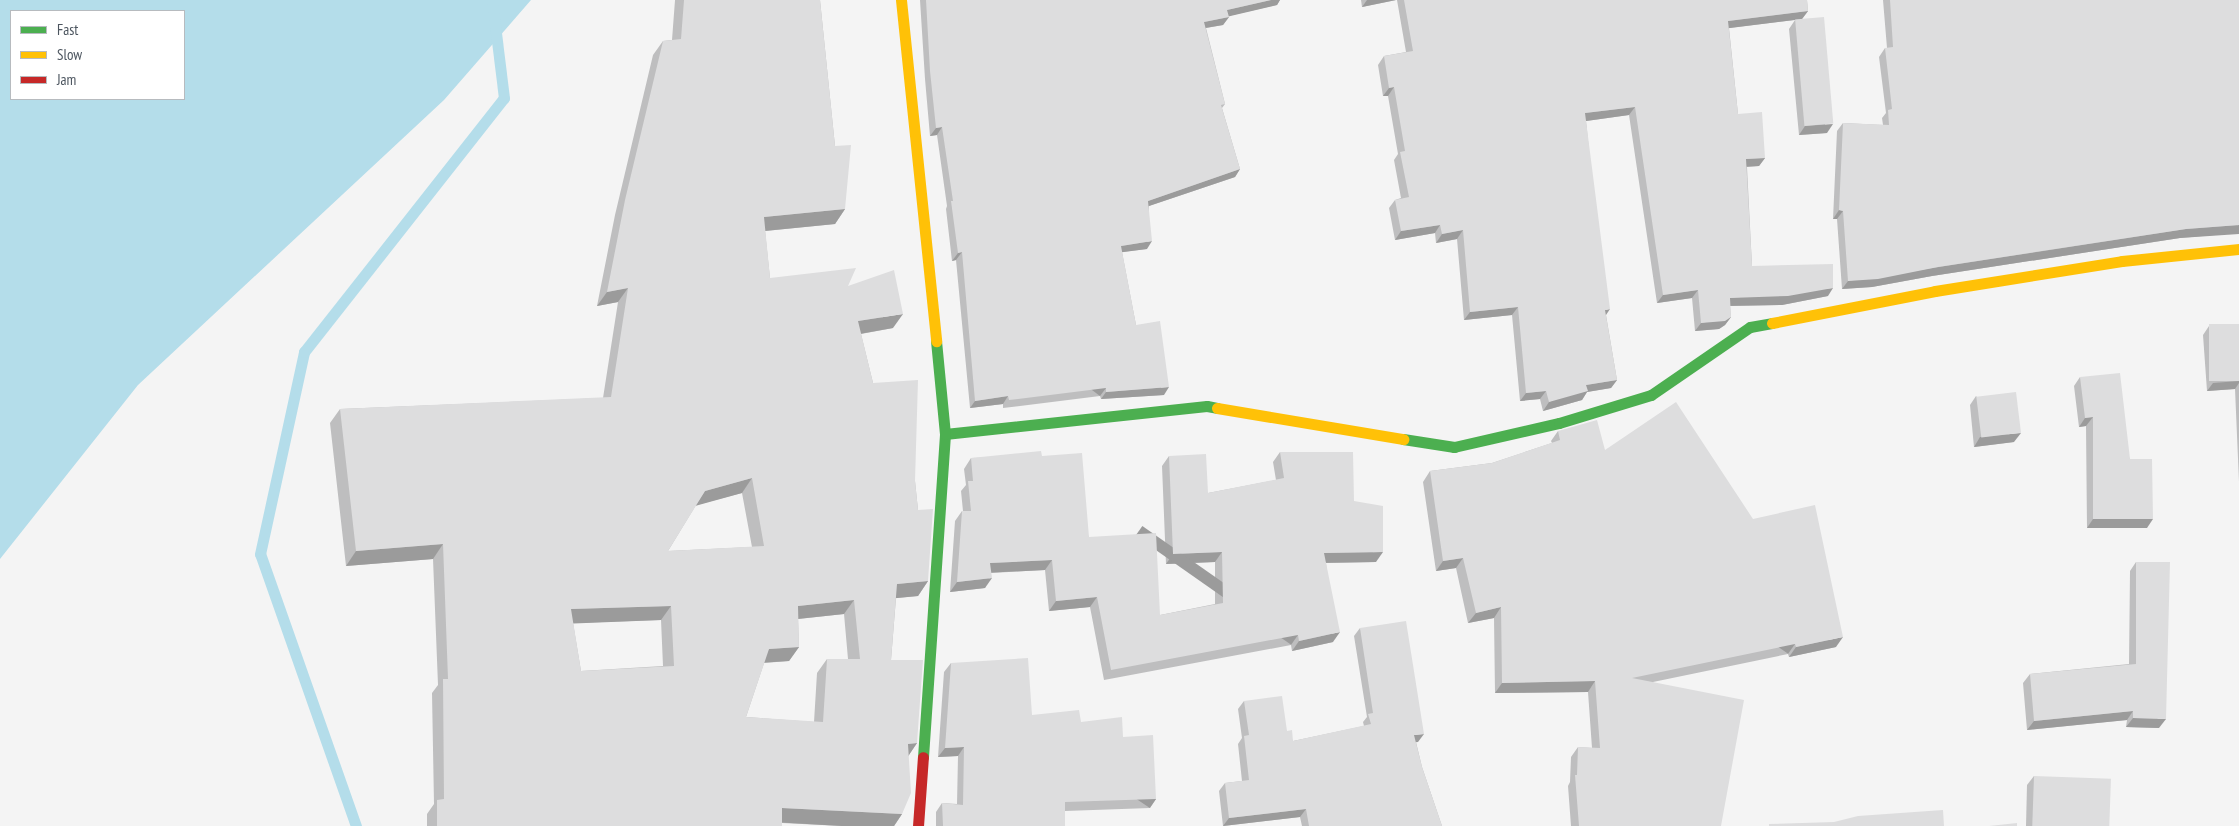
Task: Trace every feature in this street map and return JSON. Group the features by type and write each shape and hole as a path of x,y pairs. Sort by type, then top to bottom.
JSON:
{"street":[{"path":"901,0 945,434 918,826"},
{"path":"945,434 1207,406 1454,447 1559,423 1651,395 1750,327 1994,281 2122,261 2239,249"}],"water":[{"path":"0,0 531,0 444,100 138,385 0,559"}],"building":[{"path":"684,0 820,0 835,146 851,145 845,209 764,217 770,278 856,268 848,286 894,270 903,314 858,321 873,383 918,380 915,481 918,510 933,509 928,581 897,584 891,660 923,660 917,743 908,744 911,793 902,814 782,808 782,826 437,826 437,800 444,799 443,679 448,679 443,544 356,551 340,409 611,397 628,288 607,292 625,200 663,41 681,39","holes":["752,478 764,546 668,551 705,491","854,600 860,659 827,659 823,722 746,717 769,649 799,647 798,606","671,606 674,666 581,671 571,609"]},
{"path":"926,0 1271,0 1227,10 1229,17 1204,22 1225,104 1221,105 1240,169 1148,201 1152,241 1121,246 1136,325 1160,321 1169,387 1106,392 1106,388 1009,400 1008,396 975,401 962,252 958,253 951,201 953,201 942,127 936,128 930,71"},
{"path":"1404,0 1807,0 1808,11 1728,21 1738,114 1762,112 1765,158 1746,159 1752,266 1833,264 1833,288 1788,296 1730,298 1731,317 1725,321 1701,323 1698,290 1663,295 1635,107 1585,113 1610,309 1605,310 1617,380 1586,385 1588,391 1549,402 1546,391 1526,393 1518,307 1470,312 1463,230 1442,234 1440,225 1401,231 1395,200 1409,197 1400,152 1405,151 1394,87 1389,88 1384,56 1413,51"},
{"path":"1890,0 2239,0 2239,225 2186,229 1938,267 1878,279 1848,281 1843,211 1839,210 1843,123 1889,125 1888,110 1892,109 1885,48 1893,47"},
{"path":"1824,17 1833,124 1804,126 1795,20"},
{"path":"2209,324 2239,324 2239,381 2209,381"},
{"path":"2120,373 2130,459 2152,459 2153,519 2093,519 2093,417 2085,418 2080,377"},
{"path":"2016,392 2021,433 1981,438 1976,397"},
{"path":"1676,402 1753,519 1815,505 1843,637 1796,647 1795,644 1632,678 1744,700 1721,826 1579,826 1575,775 1577,775 1578,747 1600,748 1595,681 1502,683 1501,607 1476,613 1463,558 1443,561 1430,471 1492,463 1560,440 1558,431 1597,420 1605,450"},
{"path":"1041,451 1042,456 1082,453 1089,537 1156,533 1160,615 1223,603 1222,552 1173,554 1169,456 1206,454 1208,493 1284,478 1280,452 1353,452 1354,501 1383,506 1383,552 1324,553 1340,632 1299,641 1298,635 1111,670 1097,597 1056,601 1052,560 990,563 992,578 957,582 962,511 971,511 968,481 973,481 971,458"},
{"path":"2136,562 2170,562 2166,719 2133,718 2133,711 2034,721 2030,674 2136,664"},
{"path":"1406,621 1424,734 1414,735 1422,767 1442,826 1309,826 1306,809 1229,818 1225,783 1249,780 1244,736 1249,735 1244,701 1282,696 1287,731 1292,730 1293,741 1371,724 1368,714 1373,713 1360,628"},
{"path":"1028,658 1032,715 1079,710 1081,722 1122,717 1123,737 1153,735 1156,799 1065,802 1065,826 943,826 942,803 963,805 964,747 945,748 951,663"},
{"path":"2034,776 2111,779 2109,826 2032,826"},
{"path":"1943,810 1944,826 1769,826 1769,824 1834,822 1858,816"},
{"path":"2017,823 2017,826 1989,826"}],"waterway":[{"path":"356,826 260,554 304,352 504,98 492,0"}],"traffic: fast":[{"path":"1403,439 1454,447 1559,423 1651,395 1750,327 1772,323"},
{"path":"923,757 945,434 936,341"},
{"path":"945,434 1207,406 1217,408"}],"traffic: slow":[{"path":"901,0 936,341"},
{"path":"1772,323 1935,291 2122,261 2239,249"},
{"path":"1217,408 1403,439"}],"traffic: jam":[{"path":"918,826 923,757"}]}
